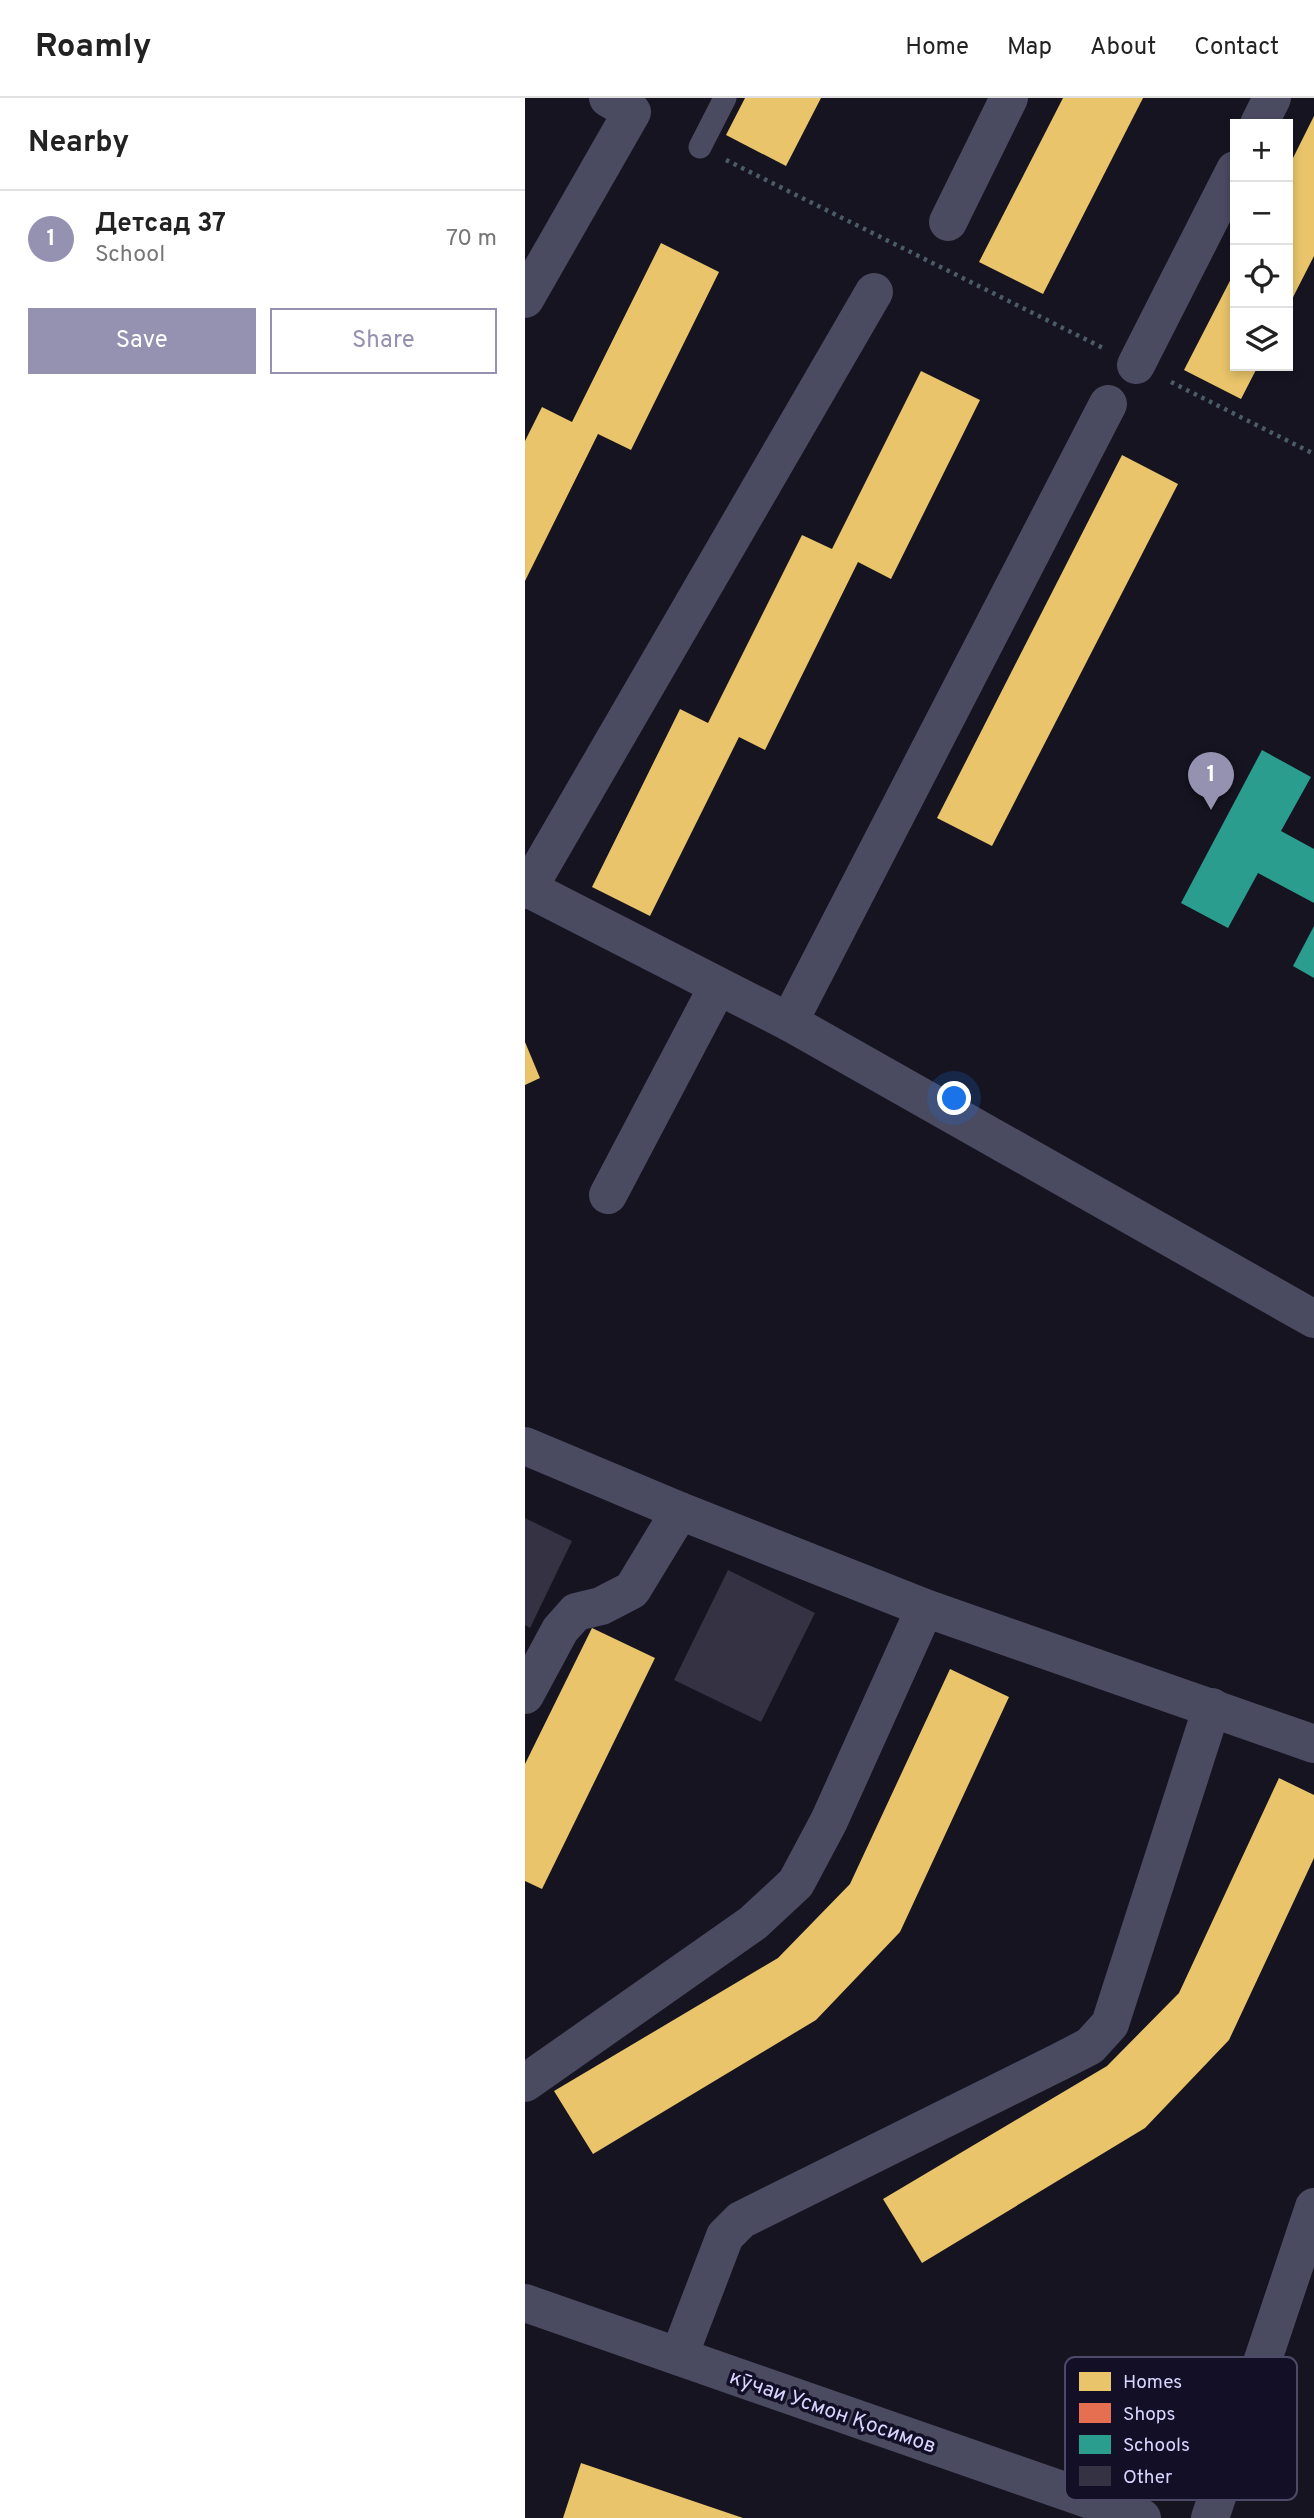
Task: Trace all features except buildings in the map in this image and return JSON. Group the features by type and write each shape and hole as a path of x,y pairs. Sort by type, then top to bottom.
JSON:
{"street":[{"path":"525,299 632,112 608,98"},
{"path":"948,222 1009,98"},
{"path":"1262,119 1272,98"},
{"path":"1136,365 1230,180"},
{"path":"874,292 526,888 789,1022 1314,1319"},
{"path":"789,1022 1108,404"},
{"path":"608,1195 718,986"},
{"path":"525,1446 925,1608 1314,1744"},
{"path":"525,1695 560,1630 576,1612 601,1606 632,1590 680,1511"},
{"path":"525,2084 753,1923 796,1883 829,1821 925,1608"},
{"path":"679,2356 725,2236 741,2220 1061,2062 1090,2046 1109,2024 1212,1707"},
{"path":"1270,2357 1304,2267 1314,2207"},
{"name":"кӯчаи Усмон Қосимов","path":"525,2303 679,2356 1088,2509 1142,2518"},
{"path":"1210,2518 1217,2500"}],"lane":[{"path":"700,147 725,98"}],"path":[{"path":"700,147 1314,454"}],"place":[{"name":"Детсад 37","path":"1211,810"}]}
